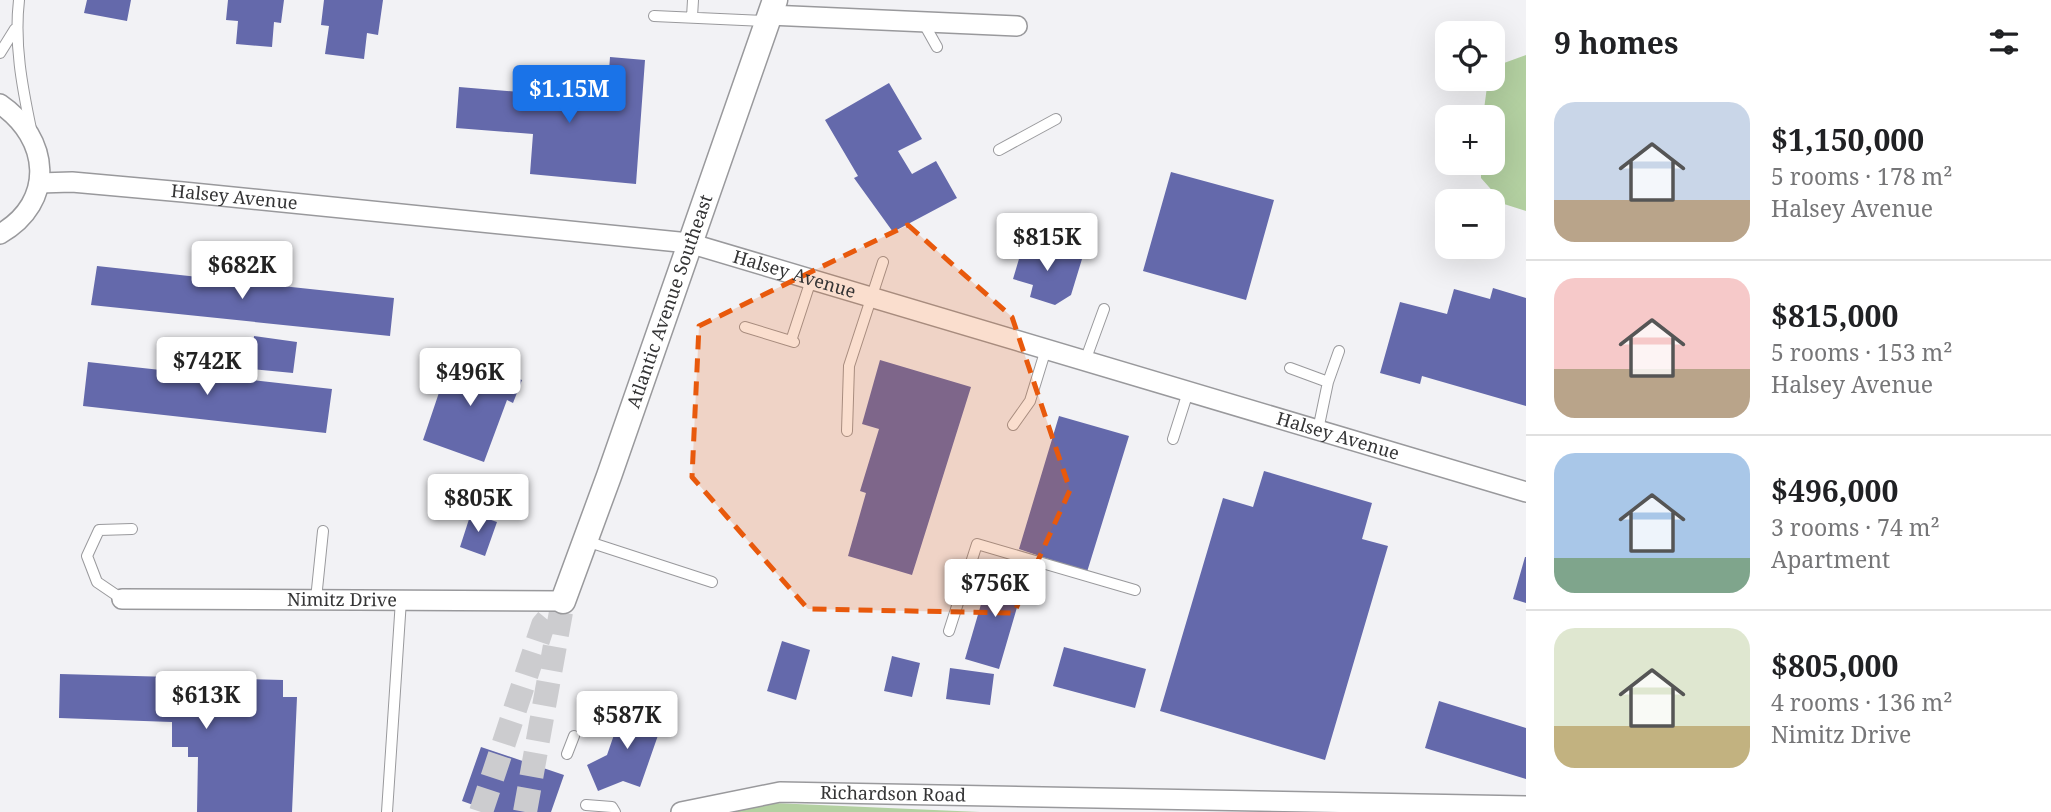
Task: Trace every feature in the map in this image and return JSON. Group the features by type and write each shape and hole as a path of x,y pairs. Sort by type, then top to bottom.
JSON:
{"street":[{"path":"771,12 1008,30"},
{"name":"Atlantic Avenue Southeast","path":"562,601 771,12"},
{"path":"0,104 18,116 33,136 40,159 39,183 30,206 14,226 0,234"},
{"name":"Halsey Avenue","path":"39,183 72,182 183,192 689,243 1526,492"},
{"name":"Nimitz Drive","path":"122,599 562,601"},
{"name":"Richardson Road","path":"681,812 780,792 1526,806"}],"lane":[{"path":"19,0 16,28 22,87 33,136"},
{"path":"692,17 693,0"},
{"path":"654,16 692,17 771,12"},
{"path":"922,22 937,47"},
{"path":"0,53 16,28"},
{"path":"999,150 1056,119"},
{"path":"847,431 849,366 883,262"},
{"path":"745,327 792,341 811,279"},
{"path":"1085,361 1104,309"},
{"path":"1013,425 1030,401 1046,349"},
{"path":"1318,430 1328,382 1339,351"},
{"path":"1290,368 1328,382"},
{"path":"1172,439 1188,392"},
{"path":"122,599 97,582 87,556 99,530 132,529"},
{"path":"316,599 323,531"},
{"path":"585,541 712,582"},
{"path":"949,631 976,544 1135,590"},
{"path":"387,812 401,600"},
{"path":"566,754 574,736"},
{"path":"586,805 612,807 615,812"}],"highlighted area":[{"path":"908,225 1012,317 1070,490 1014,613 808,609 692,477 699,326"}],"green space":[{"path":"1526,55 1526,211 1505,204 1505,189 1491,189 1481,178 1481,175 1505,175 1505,105 1485,105 1486,91 1505,91 1505,63"},
{"path":"726,801 980,812 707,812"}],"building":[{"path":"87,0 131,0 127,21 84,13"},
{"path":"228,0 284,0 281,23 274,22 272,47 236,44 238,21 226,20"},
{"path":"324,0 383,0 378,35 367,33 364,59 325,54 329,26 321,25"},
{"path":"610,57 645,60 636,184 530,174 533,134 456,128 459,87 607,99"},
{"path":"889,83 922,139 898,151 912,174 936,161 957,198 893,232 854,178 858,176 825,120"},
{"path":"1171,172 1274,200 1246,300 1143,271"},
{"path":"1024,242 1082,259 1071,295 1055,305 1030,297 1033,285 1013,279"},
{"path":"97,266 394,298 390,336 91,305"},
{"path":"1493,288 1526,298 1526,406 1422,376 1420,384 1380,373 1400,302 1447,314 1454,289 1490,299"},
{"path":"254,336 297,342 293,373 251,369"},
{"path":"452,354 522,380 513,403 507,400 484,462 423,440"},
{"path":"880,360 971,387 912,575 848,556 866,493 860,491 879,429 862,424"},
{"path":"88,362 332,389 326,433 83,406"},
{"path":"1059,416 1129,436 1087,572 1019,549"},
{"path":"1264,471 1372,503 1362,539 1388,546 1325,760 1160,711 1223,498 1253,507"},
{"path":"471,513 497,522 485,556 460,547"},
{"path":"1526,557 1526,603 1513,599"},
{"path":"991,570 1025,580 999,669 965,659"},
{"path":"782,641 810,650 796,700 767,691"},
{"path":"1064,647 1146,669 1135,708 1053,686"},
{"path":"892,656 920,663 912,697 884,691"},
{"path":"950,668 994,674 990,705 946,699"},
{"path":"60,674 283,680 283,697 297,697 292,812 197,812 198,757 188,757 188,747 172,747 172,722 59,718"},
{"path":"1439,701 1526,728 1526,779 1425,748"},
{"path":"624,706 663,721 640,787 623,781 598,791 587,765 607,755"},
{"path":"481,747 564,775 551,812 493,812 462,801"}],"tunnel":[{"path":"481,812 543,625 563,601"},
{"path":"525,812 561,612"}]}
